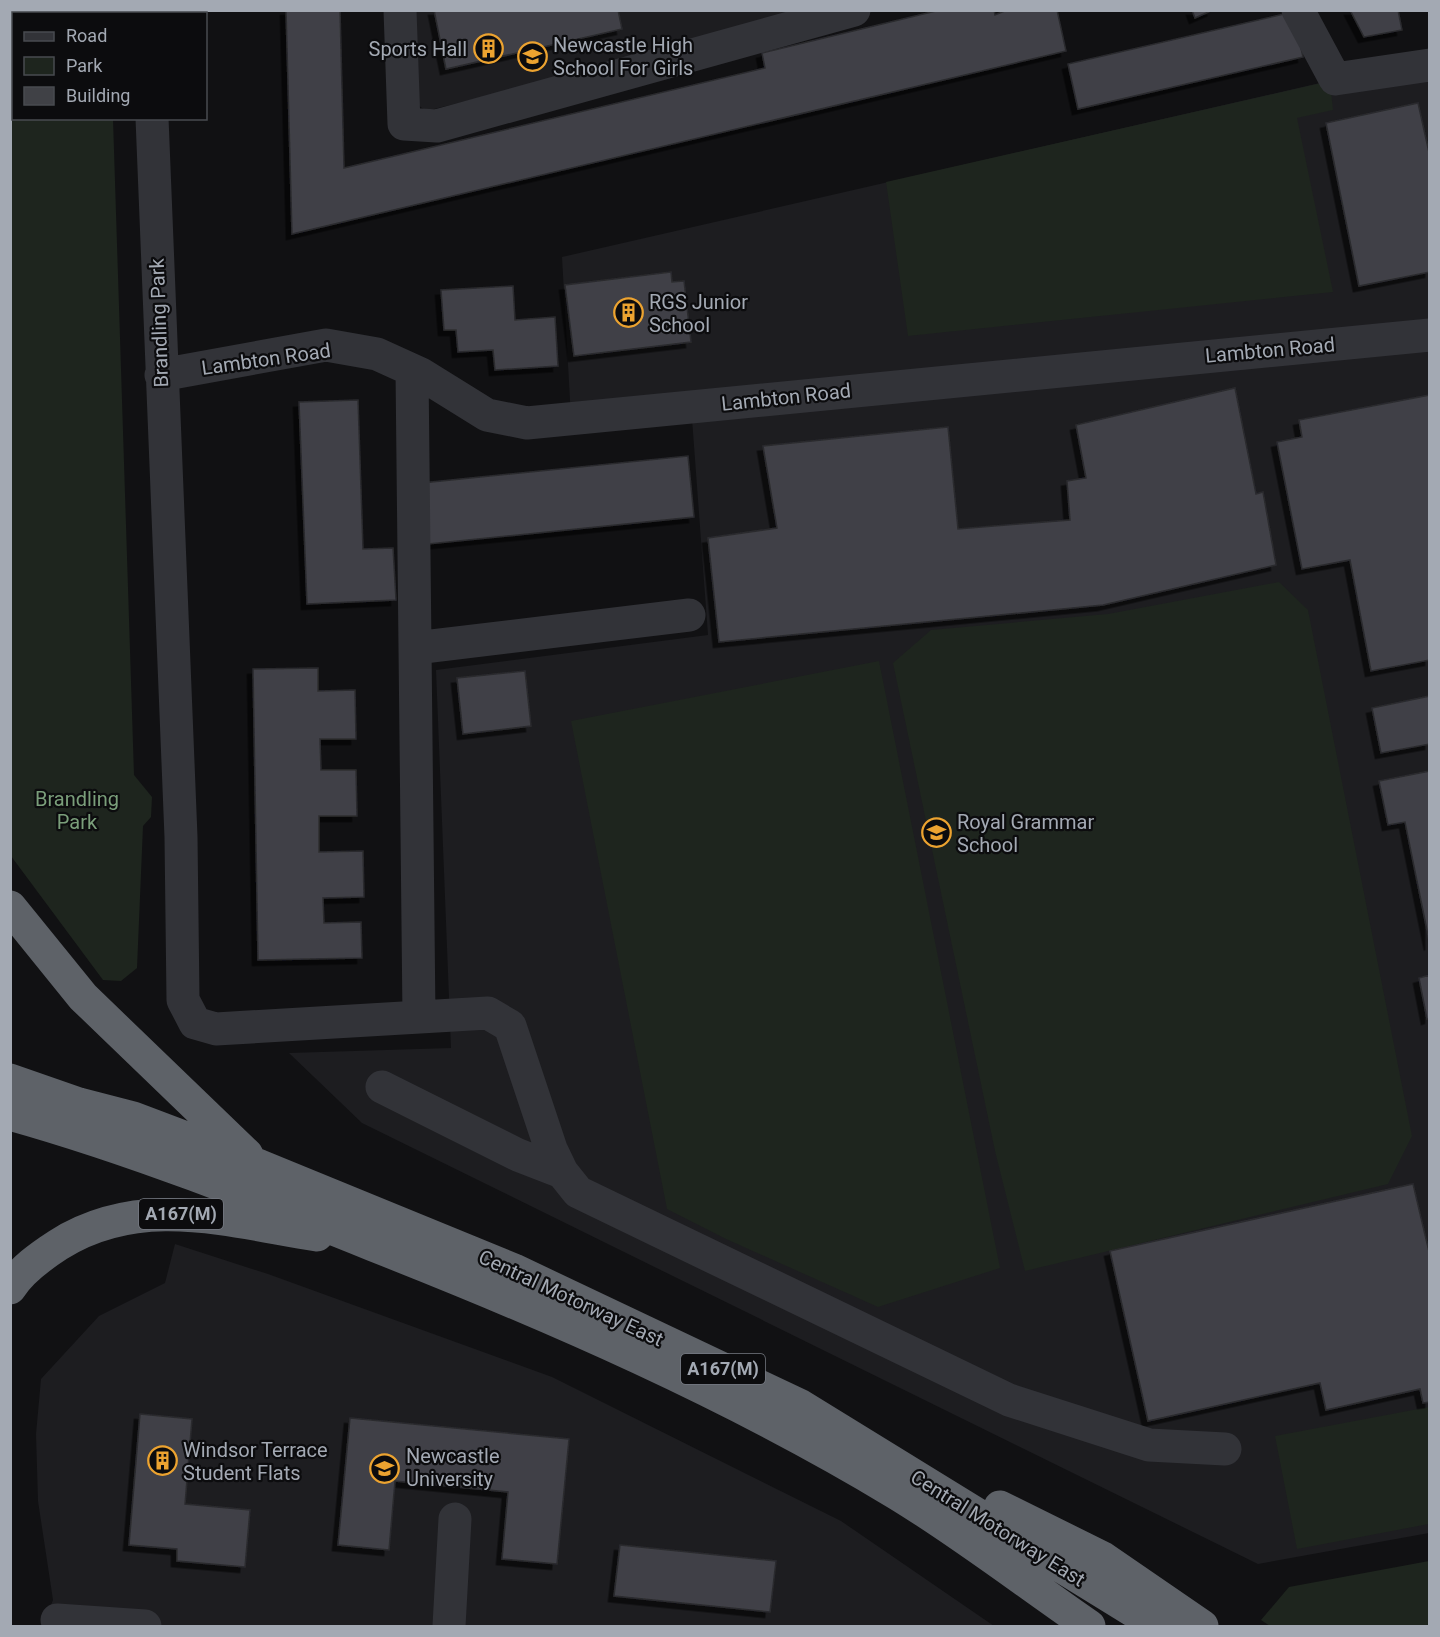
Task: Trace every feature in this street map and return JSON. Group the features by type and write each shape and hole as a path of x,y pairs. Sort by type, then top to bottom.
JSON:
{"highway":[{"name":"A167(M)","path":"10,907 83,997 258,1181"},
{"name":"A167(M)","path":"10,1055 258,1181"},
{"name":"Central Motorway East","path":"15,1097 72,1131 258,1181 514,1270 801,1406 1158,1626"},
{"name":"Central Motorway East","path":"15,1097 79,1104 133,1118 258,1181 372,1244 473,1284 747,1410 897,1493 1089,1626"},
{"name":"A167(M)","path":"10,1288 39,1257 84,1229 129,1217 177,1213 372,1244"},
{"name":"A167(M)","path":"801,1406 1103,1558 1202,1626"},
{"name":"A167(M)","path":"897,1493 1106,1579 1178,1626"}],"street":[{"path":"400,10 404,124 437,126 854,10"},
{"path":"1298,10 1335,79 1430,65"},
{"name":"Brandling Park","path":"152,120 181,837 183,1000 195,1023 216,1029 488,1013 510,1026 551,1149 562,1172"},
{"name":"Lambton Road","path":"161,375 326,345 377,354 412,370 487,415 527,423 1430,335"},
{"path":"412,370 415,648 435,1016"},
{"path":"415,648 689,615"},
{"path":"382,1087 518,1155 562,1172 578,1192 1009,1400 1149,1445 1225,1449"},
{"path":"449,1626 455,1519"},
{"path":"57,1620 145,1626"}],"shaded area":[{"name":"Newcastle High School For Girls","path":"416,11 833,11 426,111 414,102"},
{"name":"Royal Grammar School","path":"1429,70 1429,1533 1258,1564 362,1123 289,1053 451,1048 436,670 708,635 691,405 571,418 562,257 1320,83"},
{"name":"Newcastle University","path":"175,1244 268,1274 552,1377 841,1521 994,1626 43,1626 53,1600 38,1501 36,1434 41,1379 99,1316 165,1283"}],"green space":[{"name":"Brandling Park","path":"10,11 110,11 12,12 12,120 113,120 134,775 152,797 151,817 143,826 137,968 121,981 103,980 11,856"},
{"path":"1330,81 1333,110 1297,118 1333,292 908,336 886,182"},
{"path":"1279,582 1308,610 1412,1136 1388,1184 1025,1271 995,1151 893,663 931,630 1108,614"},
{"path":"879,661 1000,1268 878,1307 726,1239 667,1209 571,721"},
{"path":"1429,1407 1429,1524 1297,1549 1275,1436"},
{"path":"1429,1561 1429,1626 1270,1626 1261,1620 1289,1587"}],"building":[{"path":"286,10 340,10 344,168 765,68 762,53 940,10 994,10 995,15 1007,10 1057,10 1066,51 292,234"},
{"name":"Sports Hall","path":"434,10 618,10 622,29 446,69"},
{"path":"1192,10 1213,10 1195,18"},
{"path":"1350,10 1398,10 1402,30 1364,37"},
{"path":"1293,12 1303,57 1078,109 1068,64"},
{"path":"1418,103 1430,157 1430,272 1359,286 1326,123"},
{"name":"RGS Junior School","path":"671,272 672,282 684,281 691,342 574,356 565,285"},
{"path":"513,286 515,320 555,317 558,366 495,370 493,350 458,352 456,330 444,330 441,290"},
{"path":"1235,388 1256,494 1263,492 1276,565 1103,605 719,642 708,538 777,528 763,446 948,427 958,529 1070,520 1067,481 1086,478 1076,425"},
{"path":"1430,395 1430,660 1371,671 1350,560 1302,569 1277,442 1302,437 1299,420"},
{"path":"358,400 363,549 393,548 396,600 307,604 299,402"},
{"path":"688,456 694,517 428,544 422,483"},
{"path":"318,668 318,691 355,690 356,739 320,739 321,770 356,770 357,816 319,816 319,852 363,851 364,897 323,898 324,923 361,922 362,958 258,960 253,669"},
{"path":"525,671 531,726 463,734 457,678"},
{"path":"1430,696 1430,744 1381,753 1372,708"},
{"path":"1430,771 1430,945 1405,822 1388,825 1379,781"},
{"path":"1430,975 1430,1018 1427,1019 1419,978"},
{"path":"1413,1184 1430,1256 1430,1402 1423,1403 1420,1389 1326,1410 1320,1383 1148,1421 1110,1251"},
{"name":"Windsor Terrace Student Flats","path":"140,1414 192,1419 185,1504 250,1510 245,1567 177,1561 177,1549 129,1545"},
{"path":"350,1418 569,1439 557,1564 502,1559 508,1492 395,1481 389,1550 338,1545"},
{"path":"620,1545 776,1561 770,1612 614,1596"}],"place":[{"name":"Sports Hall","path":"488,49"},
{"name":"Newcastle High School For Girls","path":"532,56"},
{"name":"RGS Junior School","path":"628,313"},
{"name":"Royal Grammar School","path":"936,833"},
{"name":"Windsor Terrace Student Flats","path":"162,1461"},
{"name":"Newcastle University","path":"385,1468"}]}
